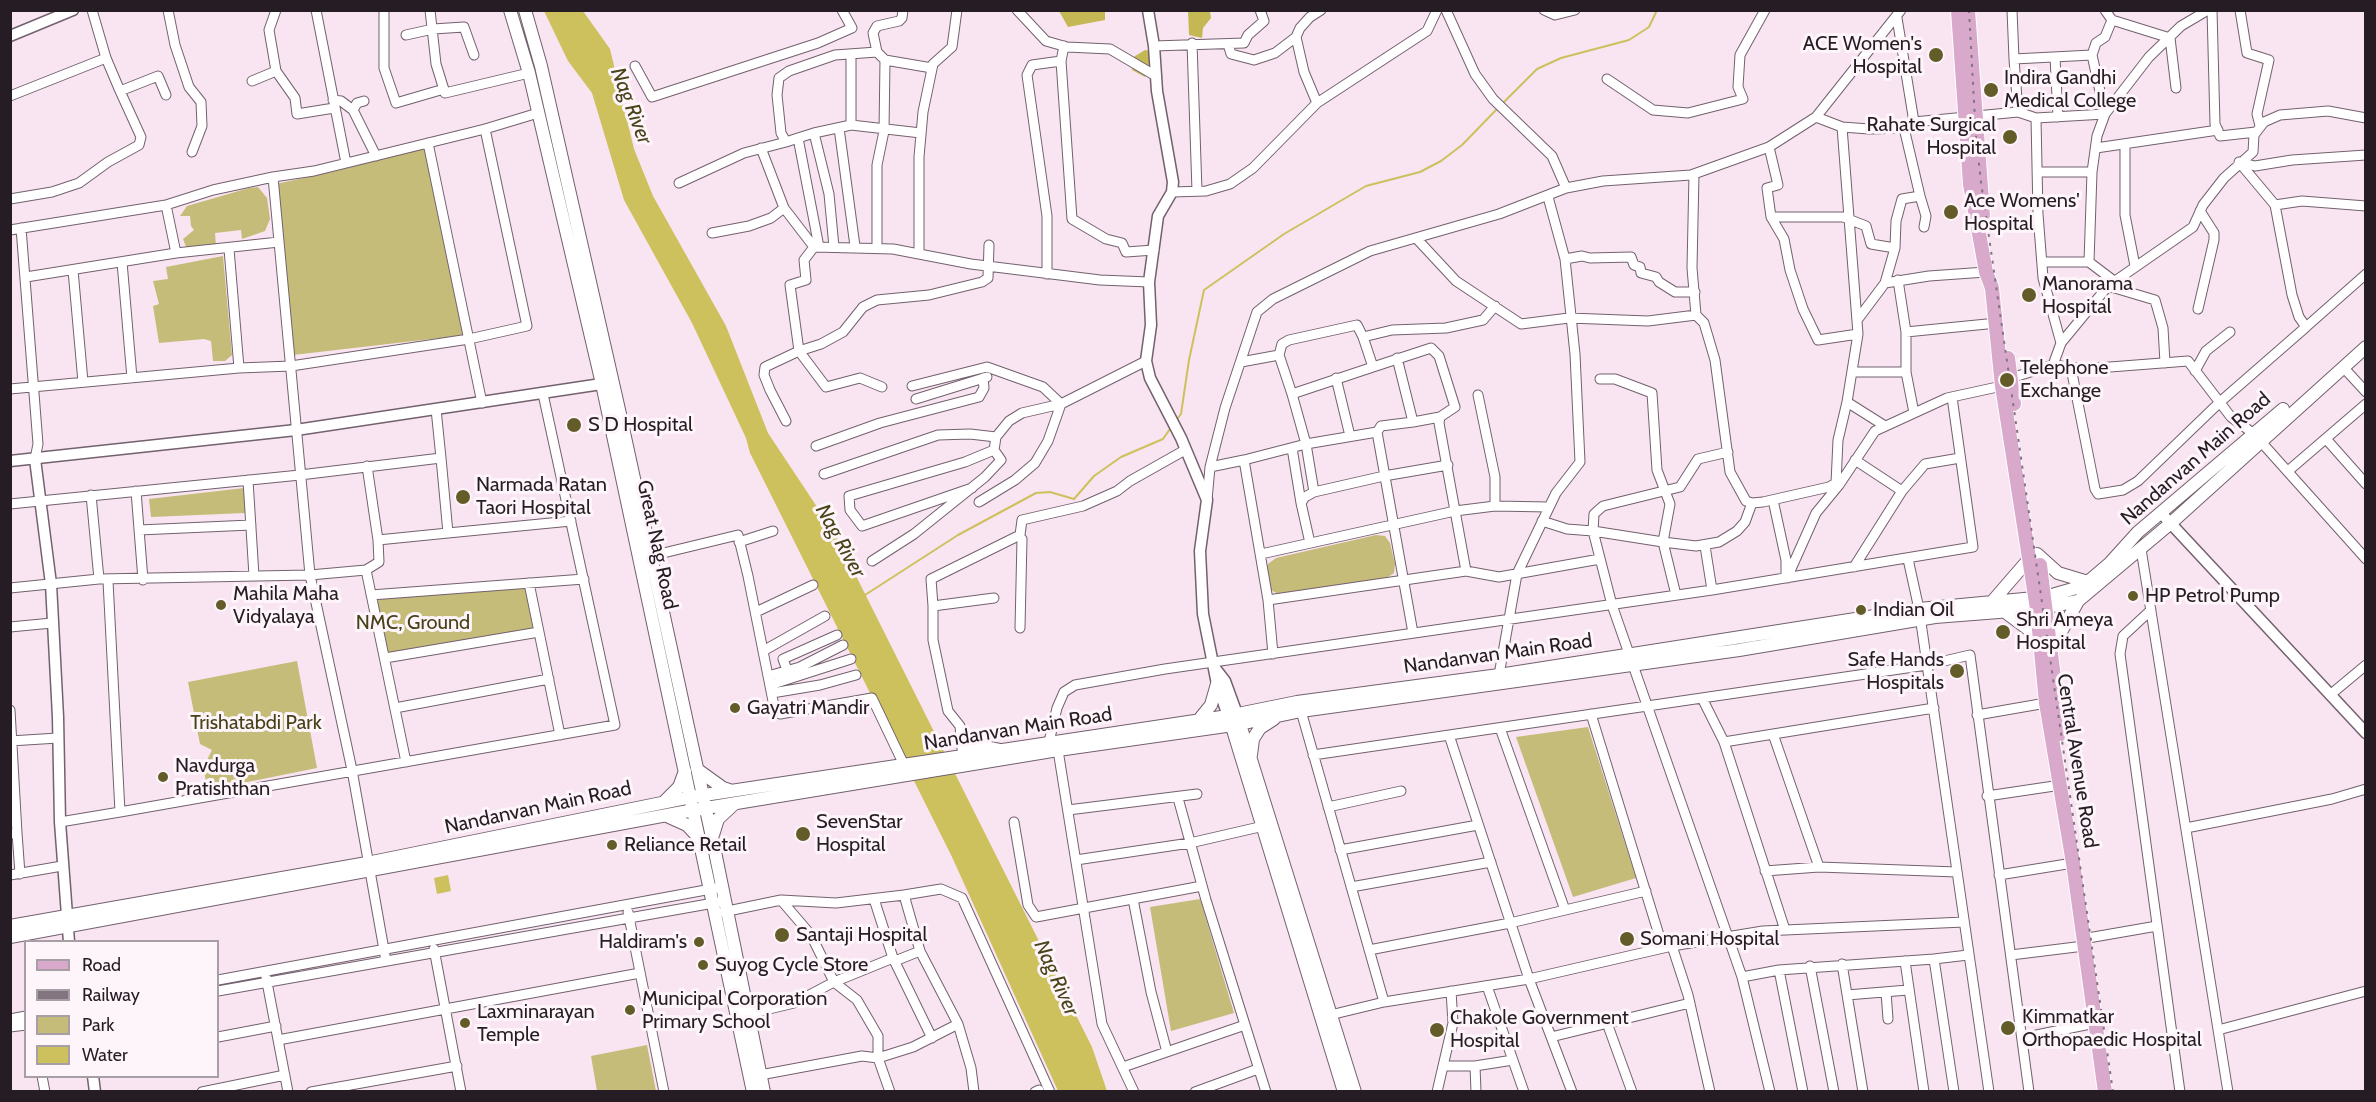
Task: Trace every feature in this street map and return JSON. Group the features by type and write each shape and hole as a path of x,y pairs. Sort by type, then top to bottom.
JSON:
{"main road":[{"name":"Great Nag Road","path":"510,10 529,73 651,556 691,771"},
{"name":"Great Nag Road","path":"525,10 541,66 700,809 753,1092"},
{"path":"1958,10 1983,214 2007,382 2033,556 2051,650 2086,942 2112,1092"},
{"path":"1968,10 1970,184 1986,272 1992,288 1997,322 1995,326 2007,382"},
{"name":"Nandanvan Main Road","path":"10,926 66,921 368,867 697,796 734,797 955,762 1004,749 1054,745 1198,721 1234,720 1297,702 1632,659 1991,603 2041,603 2088,582 2161,513 2257,438 2366,338"},
{"path":"2051,650 2078,601 2170,523 2257,438 2366,347"},
{"path":"2033,556 2058,573 2088,582"},
{"path":"1991,603 2033,556"},
{"path":"1920,615 2006,612 2041,603 2078,601"},
{"name":"Central Avenue Road","path":"2041,603 2040,638 2046,703 2086,942 2105,1092"},
{"path":"2006,612 2040,638"},
{"path":"955,762 1054,745 1280,715 1632,659"},
{"path":"1198,721 1214,699 1216,684"},
{"path":"1251,758 1253,739 1260,728 1280,715"},
{"path":"1234,720 1251,758 1267,825"},
{"path":"1234,720 1349,1091"},
{"path":"663,802 679,787 691,771 723,788 734,797"},
{"path":"368,867 700,809 734,797"},
{"path":"666,815 706,838 734,797"},
{"name":"Great Nag Road","path":"720,907 748,1014 764,1092"},
{"path":"10,937 66,921"}],"street":[{"path":"10,36 73,10"},
{"path":"10,199 52,192 79,183 108,162 139,145 141,137 105,58 92,10"},
{"path":"168,10 175,45 189,87 201,102 202,126 192,152"},
{"path":"276,10 269,30 276,71 295,98 297,114 341,101 353,110 376,156"},
{"path":"316,10 346,163"},
{"path":"384,10 384,68 387,84 396,104 444,89"},
{"path":"430,10 436,64 445,93 529,73"},
{"path":"635,66 652,97 818,44 852,28 842,10"},
{"path":"903,10 899,21 877,26 873,33 877,52 885,60 932,68"},
{"path":"919,253 921,133 933,64 952,47 957,10"},
{"path":"1017,10 1046,41 1064,46 1110,49 1156,76"},
{"path":"1148,10 1173,182 1172,192 1158,216 1149,282 1151,325 1146,361 1150,378 1181,438 1207,500"},
{"path":"1154,46 1244,43 1248,34 1264,21 1260,10"},
{"path":"1227,44 1231,54 1254,60 1275,52 1296,37 1304,23 1321,10"},
{"path":"1172,192 1227,186 1252,168 1317,103 1427,31 1437,10"},
{"path":"1446,10 1475,74 1493,99 1552,156 1566,188"},
{"path":"1544,10 1556,15 1575,10"},
{"path":"1607,79 1653,110 1688,113 1743,99 1738,87 1740,55 1765,10"},
{"path":"2012,10 2018,112"},
{"path":"2105,10 2112,20 2170,38"},
{"path":"2088,262 2092,172 2105,114 2127,83 2181,26 2210,10 2212,77 2220,136 2258,129 2280,115 2328,111 2366,118"},
{"path":"2053,365 2061,343 2111,284 2187,233 2200,211 2239,162 2253,152 2258,129 2257,114 2269,60 2247,53 2240,10"},
{"path":"1899,14 1914,122"},
{"path":"1234,720 1216,684 1203,614 1200,551 1210,467 1225,408 1257,312 1272,299 1370,251 1548,197 1566,188 1603,181 1694,174 1769,147 1816,117 1899,14"},
{"path":"2105,114 2092,55 2096,43 2105,37 2112,20"},
{"path":"406,35 433,29 464,27 474,54"},
{"path":"1296,37 1304,72 1317,103"},
{"path":"2170,38 2176,88"},
{"path":"1192,43 1197,191"},
{"path":"1064,46 1061,61 1072,219 1106,239 1122,243 1126,252 1154,250"},
{"path":"786,142 781,133 777,95 779,78 789,71 835,55 877,52"},
{"path":"851,54 851,125"},
{"path":"2014,59 2092,55"},
{"path":"2055,57 2058,117"},
{"path":"10,96 105,58"},
{"path":"877,248 877,165 884,131 885,60"},
{"path":"1047,274 1047,216 1027,75 1032,65 1061,61"},
{"path":"252,81 276,71"},
{"path":"120,91 158,76 166,95"},
{"path":"353,110 357,103 364,101"},
{"path":"1816,117 1842,127 1904,128 1914,122 1970,115 2018,112 2036,118 2105,114"},
{"path":"10,230 166,205 213,190 314,171 485,129 538,113"},
{"path":"2036,118 2043,278 2061,343"},
{"path":"680,183 761,148 851,125 884,131 921,133"},
{"path":"1839,482 1838,440 1853,372 1858,334 1842,127"},
{"path":"839,128 855,246"},
{"path":"1904,128 1926,216 1924,228"},
{"path":"10,389 239,368 291,366 469,339 527,326 485,129"},
{"path":"2096,148 2218,130"},
{"path":"814,133 829,194 834,247"},
{"path":"798,138 816,247"},
{"path":"428,143 482,403"},
{"path":"2125,144 2125,215 2135,266"},
{"path":"1769,147 1778,185 1767,188 1771,217 1784,239 1790,270 1803,309 1818,340 1858,334"},
{"path":"761,148 784,208 816,247"},
{"path":"2239,162 2255,166 2292,160 2366,155"},
{"path":"2239,162 2275,205 2292,295 2299,317 2306,327"},
{"path":"2037,172 2092,172"},
{"path":"1694,174 1692,268 1696,315 1704,323 1715,360 1730,472 1740,492 1752,503"},
{"path":"273,177 310,575 352,770 386,961"},
{"path":"1858,319 1885,283 1895,248 1896,221 1902,199 1920,196"},
{"path":"1499,675 1518,574 1548,507 1580,462 1575,354 1569,318 1565,259 1548,197"},
{"path":"2275,205 2302,201 2366,206"},
{"path":"166,205 176,253"},
{"path":"712,233 749,226 771,218 784,208"},
{"path":"2198,309 2214,240 2214,233 2200,211"},
{"path":"1771,217 1833,216 1866,226 1871,244 1895,248"},
{"path":"21,228 38,444 35,459 51,584 60,822 69,940"},
{"path":"1416,238 1456,281 1495,306 1510,319 1521,324 1569,318 1648,321 1696,315"},
{"path":"26,277 176,253 279,242"},
{"path":"786,421 764,375 765,367 799,351 821,344 843,332 863,307 877,300 955,291 982,282 988,278 989,244"},
{"path":"882,387 860,378 826,387 799,351 790,285 806,280 804,260 816,247 877,248 1047,274 1100,280 1149,282"},
{"path":"229,249 239,368"},
{"path":"1565,259 1582,256 1590,258 1631,257 1634,265 1640,267 1641,273 1656,277 1659,282 1675,292 1695,292"},
{"path":"122,262 132,378"},
{"path":"2042,262 2088,262 2111,284 2155,300 2163,328 2165,363"},
{"path":"73,270 83,382"},
{"path":"1885,283 1986,272"},
{"path":"2071,368 2098,494 2123,489 2138,480 2220,402 2366,274"},
{"path":"1898,280 1906,332 1906,372 1914,413"},
{"path":"1363,337 1392,330 1446,328 1483,320 1495,306"},
{"path":"1906,332 1997,322"},
{"path":"1314,492 1306,444 1279,355 1282,344 1289,340 1357,325 1373,367"},
{"path":"2195,371 2206,351 2230,332"},
{"path":"1292,394 1431,348 1439,356 1455,407 1440,417 1381,426 1377,432 1391,524 1413,633"},
{"path":"1241,362 1279,355"},
{"path":"1397,358 1413,422"},
{"path":"872,561 914,534 972,488 1001,460 994,450 996,437 1009,421 1022,414 1061,404 1146,361"},
{"path":"1786,578 1816,513 1875,431 1952,397 2007,382 2053,365 2084,369 2188,361 2230,417 2257,438 2366,560"},
{"path":"912,386 987,367 1043,387 1061,404"},
{"path":"2343,367 2366,392"},
{"path":"916,399 1000,372"},
{"path":"1853,372 1906,372"},
{"path":"816,446 880,423 979,397 984,388 983,378"},
{"path":"1336,378 1350,436"},
{"path":"1600,379 1615,380 1652,393 1657,470 1670,504 1663,542 1676,595"},
{"path":"10,461 296,430 607,383"},
{"path":"60,822 615,725 543,394"},
{"path":"1478,395 1495,477 1495,506"},
{"path":"1134,1092 1102,1024 1068,810 1054,745 1057,708 1064,692 1075,685 1712,590 1972,547 1952,397"},
{"path":"1847,402 1885,426"},
{"path":"979,502 1015,480 1035,464 1048,441 1061,404"},
{"path":"2288,471 2327,440 2366,404"},
{"path":"436,409 448,533"},
{"path":"1440,417 1466,571"},
{"path":"1210,467 1306,444 1377,432"},
{"path":"824,474 938,435 970,434 996,437"},
{"path":"2327,440 2366,484"},
{"path":"1292,448 1310,543"},
{"path":"972,488 862,526 850,510 849,496 965,462 994,450"},
{"path":"1004,749 983,745 962,749 960,726 948,711 933,640 931,579 1020,534 1022,520 1083,506 1117,491 1130,481 1185,450"},
{"path":"1728,452 1698,459 1680,487 1603,506 1594,514 1593,531 1612,605 1742,977 1770,1092"},
{"path":"10,504 300,475 441,458"},
{"path":"1854,567 1902,491 1925,464 1960,458"},
{"path":"1244,460 1268,600 1273,654"},
{"path":"1855,460 1902,491"},
{"path":"1301,503 1305,497 1314,492 1384,476 1448,465"},
{"path":"10,588 103,580 310,575 366,570 379,562 367,466"},
{"path":"248,480 254,576"},
{"path":"1752,503 1773,500 1839,482"},
{"path":"136,491 143,580"},
{"path":"91,495 103,580 120,812"},
{"path":"1773,500 1786,560 1786,578"},
{"path":"1542,521 1574,530 1705,546 1737,531 1745,522 1752,503"},
{"path":"1260,554 1455,511 1495,506 1548,507"},
{"path":"2161,513 2366,733"},
{"path":"378,540 571,521"},
{"path":"139,530 251,525"},
{"path":"739,542 773,531"},
{"path":"651,556 738,536 756,612 775,711 780,714 872,698 903,770"},
{"path":"1020,628 1022,539"},
{"path":"1705,546 1712,590"},
{"path":"2141,549 2228,1092"},
{"path":"1268,600 1466,571 1499,577 1600,559"},
{"path":"1908,559 1920,615 1989,1092"},
{"path":"366,570 406,762"},
{"path":"371,595 584,579"},
{"path":"529,583 560,735"},
{"path":"756,612 813,585"},
{"path":"933,606 994,598"},
{"path":"2151,610 2123,636 2120,654 2180,1092"},
{"path":"763,651 825,616"},
{"path":"10,627 52,623"},
{"path":"385,658 539,632"},
{"path":"787,670 783,659 837,635"},
{"path":"770,685 787,670 843,645"},
{"path":"1313,755 1927,665 1970,655 2029,1092"},
{"path":"770,685 851,659"},
{"path":"1214,665 1225,681 1234,720"},
{"path":"2330,695 2366,665"},
{"path":"770,685 820,685 856,675"},
{"path":"395,708 549,679"},
{"path":"1702,698 1724,742 1785,930"},
{"path":"1977,715 2046,703"},
{"path":"1724,742 1934,708"},
{"path":"10,710 15,875 63,866"},
{"path":"1300,711 1384,1002"},
{"path":"1591,714 1646,891 1690,1003 1710,1092"},
{"path":"1500,728 1565,910"},
{"path":"1773,734 1819,867"},
{"path":"1449,735 1529,979 1572,1092"},
{"path":"12,741 58,738"},
{"path":"1988,796 2061,785"},
{"path":"2186,828 2332,799 2366,789"},
{"path":"1328,807 1401,791"},
{"path":"1068,810 1197,794"},
{"path":"1178,798 1202,886 1266,1092"},
{"path":"1014,822 1028,905 1036,917 1202,886"},
{"path":"1076,860 1190,843 1267,825"},
{"path":"1340,850 1478,825"},
{"path":"1351,887 1491,862"},
{"path":"1999,875 2073,863"},
{"path":"1765,871 1819,867 1957,872"},
{"path":"219,980 716,888"},
{"path":"219,991 629,918 781,900 837,903 941,889 963,898 1050,1092"},
{"path":"1369,950 1510,923 1646,891"},
{"path":"904,895 920,951 958,1024 971,1068 974,1092"},
{"path":"874,899 894,960 932,1038"},
{"path":"1133,899 1151,992 1167,1052"},
{"path":"781,900 811,935 834,982 857,1000 878,1036 878,1058 890,1092"},
{"path":"626,904 664,1092"},
{"path":"1326,1016 1384,1002 1529,979 1668,947 1729,937 1785,930 1964,922"},
{"path":"2011,955 2086,942 2157,926"},
{"path":"433,940 461,1092"},
{"path":"748,1014 794,1003 834,982 920,951"},
{"path":"1742,977 1810,966 1968,955"},
{"path":"1934,959 1954,1092"},
{"path":"1905,961 1924,1092"},
{"path":"1842,964 1863,1092"},
{"path":"1810,966 1834,1092"},
{"path":"1779,970 1803,1092"},
{"path":"265,971 288,1092"},
{"path":"278,1040 640,973"},
{"path":"1487,986 1524,1092"},
{"path":"1847,995 1908,990"},
{"path":"1437,1092 1453,1023 1451,991"},
{"path":"1886,992 1888,1019"},
{"path":"2218,1030 2366,992"},
{"path":"1551,1037 1690,1003"},
{"path":"1606,1023 1632,1092"},
{"path":"2022,1038 2096,1023"},
{"path":"760,1075 862,1056 878,1058 932,1038 958,1024"},
{"path":"1123,1067 1245,1024"},
{"path":"219,1037 276,1026"},
{"path":"1444,1066 1475,1066 1513,1060"},
{"path":"311,1092 457,1066"},
{"path":"1475,1066 1476,1092"},
{"path":"1195,1092 1258,1069"},
{"path":"202,1092 237,1088 285,1075"}],"green space":[{"path":"427,146 466,335 293,355 276,184 336,171"},
{"path":"258,187 267,198 270,219 265,231 242,239 241,230 215,233 216,246 187,249 183,239 194,230 190,216 180,216 187,206"},
{"path":"223,256 232,355 225,361 213,361 211,341 204,339 159,343 153,306 159,304 153,281 168,279 166,267"},
{"path":"244,488 245,513 151,517 149,499"},
{"path":"1376,535 1385,536 1390,543 1395,564 1394,573 1385,579 1278,594 1271,590 1267,570 1268,564 1276,558"},
{"name":"NMC, Ground","path":"525,586 533,628 388,654 377,599"},
{"name":"Trishatabdi Park","path":"297,661 317,768 208,790 203,768 212,750 200,744 188,682"},
{"path":"1588,727 1636,878 1573,897 1516,737"},
{"path":"1200,899 1234,1013 1171,1031 1150,907"},
{"path":"647,1045 656,1091 597,1091 591,1056"}],"shaded area":[{"path":"1059,11 1105,11 1105,20 1068,27"},
{"path":"1188,11 1210,11 1211,18 1203,28 1202,38 1189,35"},
{"path":"1145,50 1150,51 1151,69 1145,77 1132,70 1132,58"}],"water":[{"name":"Nag River","path":"544,11 583,11 610,49 634,149 653,196 726,326 768,433 835,534 1092,1047 1107,1091 1058,1091 952,857 750,453 746,438 692,323 624,200 592,93 568,61"},
{"path":"448,875 451,891 437,894 434,878"}],"waterway":[{"path":"1502,104 1537,69 1561,58 1629,40 1649,27 1657,10"},
{"path":"1175,422 1181,414 1189,360 1204,290 1284,234 1366,186 1420,172 1441,161 1462,145 1498,108"},
{"path":"865,595 958,535 1036,493 1050,492 1074,499 1094,476 1121,457 1163,439 1172,426"}],"railway":[{"path":"1969,10 1976,138 1981,182 2113,1092"}],"place":[{"name":"ACE Women's Hospital","path":"1936,55"},
{"name":"Indira Gandhi Medical College","path":"1991,90"},
{"name":"Rahate Surgical Hospital","path":"2010,137"},
{"name":"Ace Womens' Hospital","path":"1951,212"},
{"name":"Manorama Hospital","path":"2029,295"},
{"name":"Telephone Exchange","path":"2007,380"},
{"name":"S D Hospital","path":"574,425"},
{"name":"Narmada Ratan Taori Hospital","path":"463,497"},
{"name":"HP Petrol Pump","path":"2133,596"},
{"name":"Mahila Maha Vidyalaya","path":"221,605"},
{"name":"Indian Oil","path":"1861,610"},
{"name":"Shri Ameya Hospital","path":"2003,632"},
{"name":"Safe Hands Hospitals","path":"1957,671"},
{"name":"Gayatri Mandir","path":"735,708"},
{"name":"Navdurga Pratishthan","path":"163,777"},
{"name":"SevenStar Hospital","path":"803,834"},
{"name":"Reliance Retail","path":"612,845"},
{"name":"Santaji Hospital","path":"782,935"},
{"name":"Somani Hospital","path":"1627,939"},
{"name":"Haldiram's","path":"699,942"},
{"name":"Suyog Cycle Store","path":"703,965"},
{"name":"Municipal Corporation Primary School","path":"630,1010"},
{"name":"Laxminarayan Temple","path":"465,1023"},
{"name":"Kimmatkar Orthopaedic Hospital","path":"2008,1028"},
{"name":"Chakole Government Hospital","path":"1437,1030"}]}
